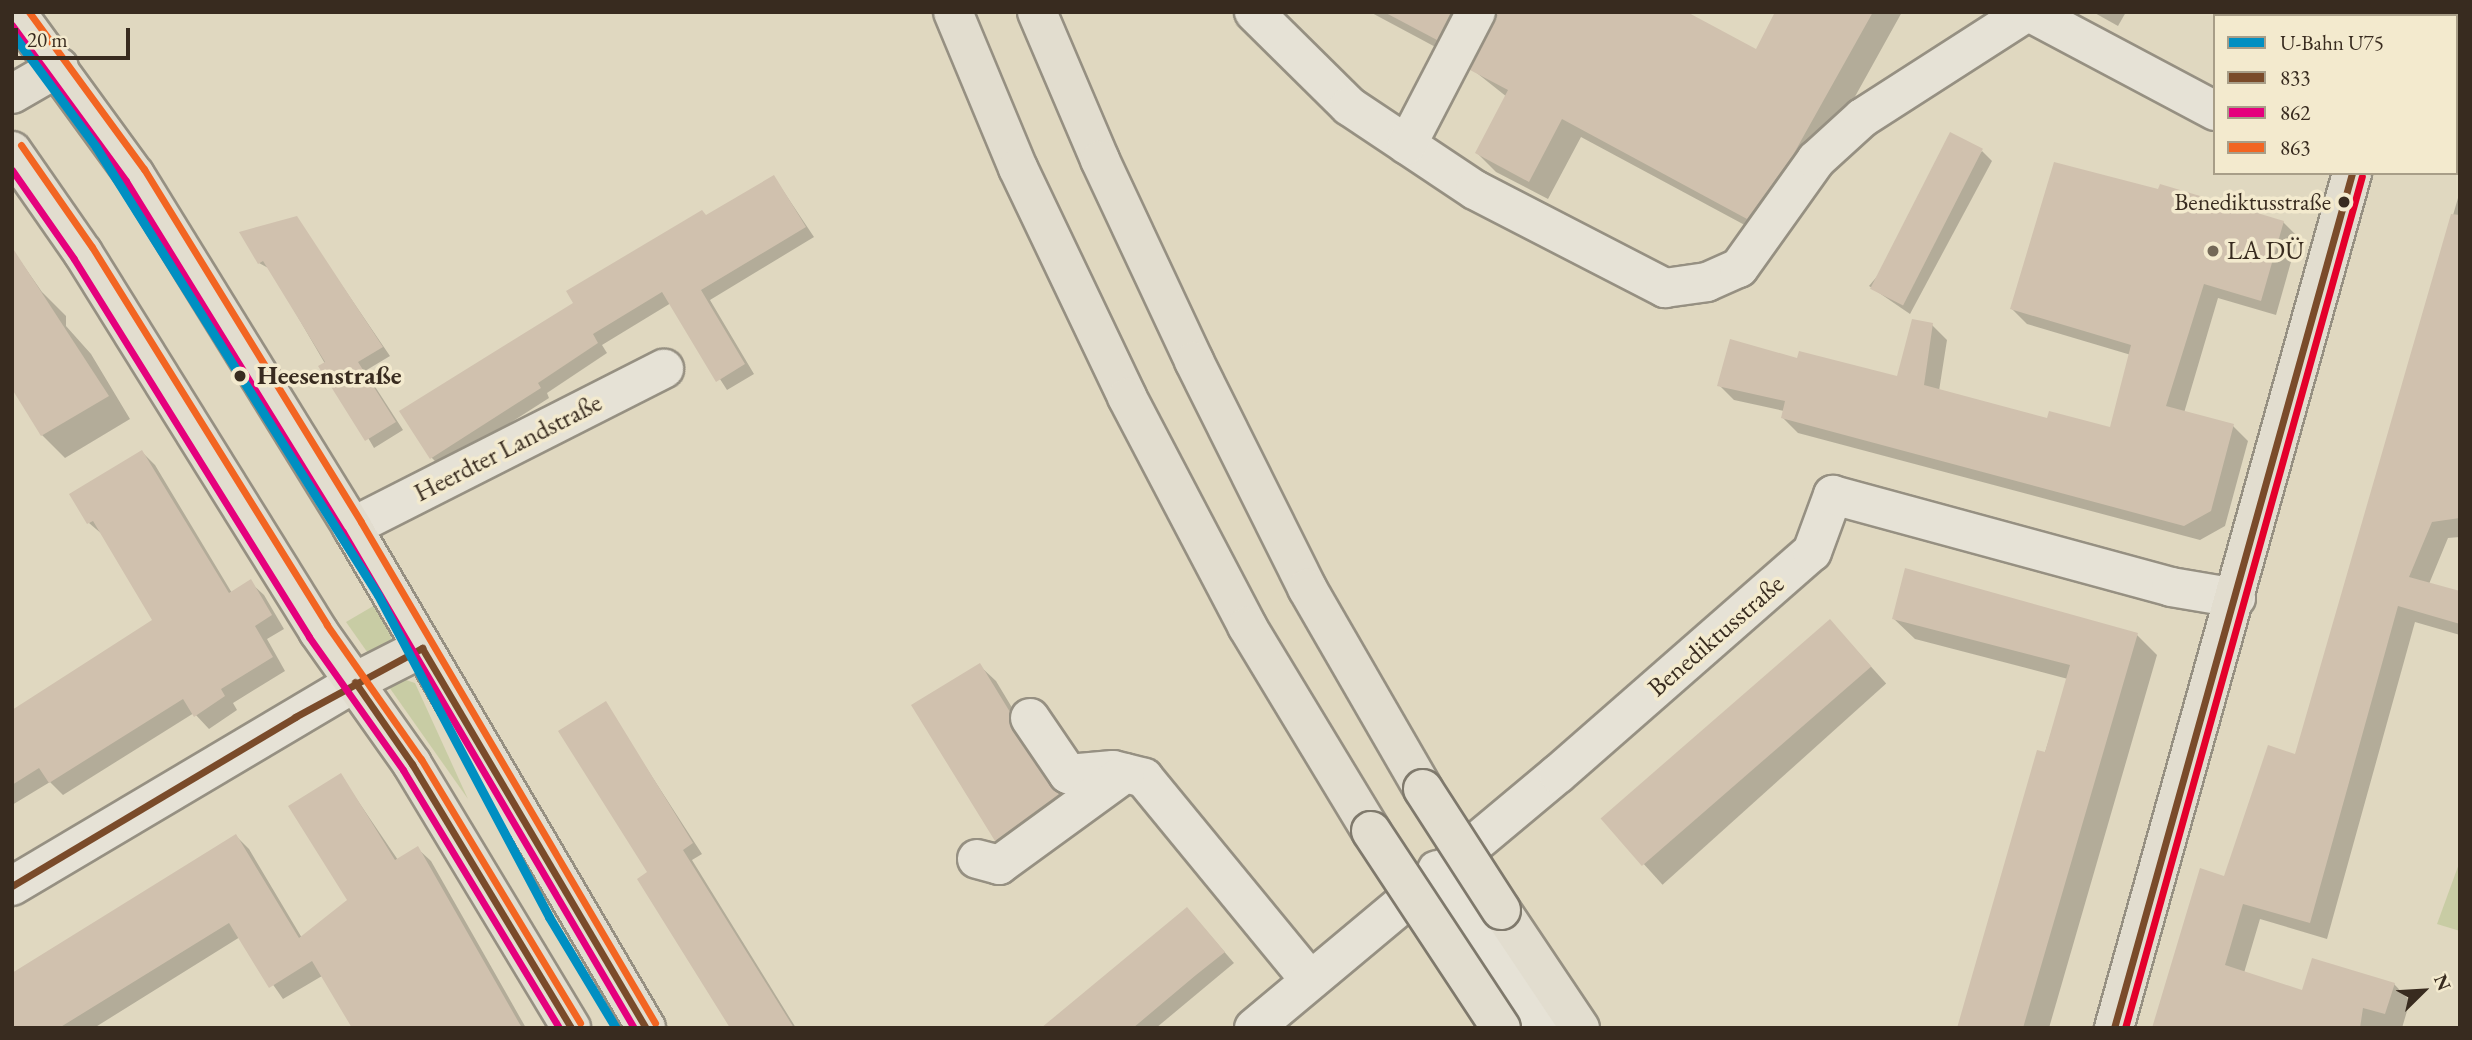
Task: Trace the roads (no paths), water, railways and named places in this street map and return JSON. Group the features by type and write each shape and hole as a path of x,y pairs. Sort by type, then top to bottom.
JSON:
{"main road":[{"path":"16,12 59,67 135,175 352,527 646,1028"},
{"path":"953,12 1018,168 1126,397 1248,626 1371,831 1501,1028"},
{"path":"1037,12 1100,160 1194,361 1307,587 1423,789 1580,1028"},
{"path":"12,94 59,67"},
{"path":"12,151 96,274 307,614 412,764 570,1028"},
{"path":"2114,1028 2236,598 2345,176"},
{"path":"355,682 422,648"}],"street":[{"path":"1254,12 1349,106 1406,145 1475,190 1665,288 1707,282 1739,268 1816,160 1862,118 2028,12 2213,110"},
{"path":"1406,145 1476,12"},
{"name":"Heerdter Landstraße","path":"352,527 664,369"},
{"name":"Benediktusstraße","path":"1254,1028 1437,870 1558,774 1812,552 1833,495 2171,587 2236,598"},
{"path":"12,886 355,682"},
{"path":"1030,718 1068,774 1113,770 1144,778 1310,980"},
{"path":"977,859 999,864 1125,773"},
{"path":"1437,870 1546,1028"}],"metro line":[{"name":"U75","path":"12,33 96,147 378,595 549,917 616,1028"}],"place":[{"name":"Benediktusstraße","path":"2344,202"},
{"name":"LA DÜ","path":"2213,251"},
{"name":"Heesenstraße","path":"240,376"}]}
